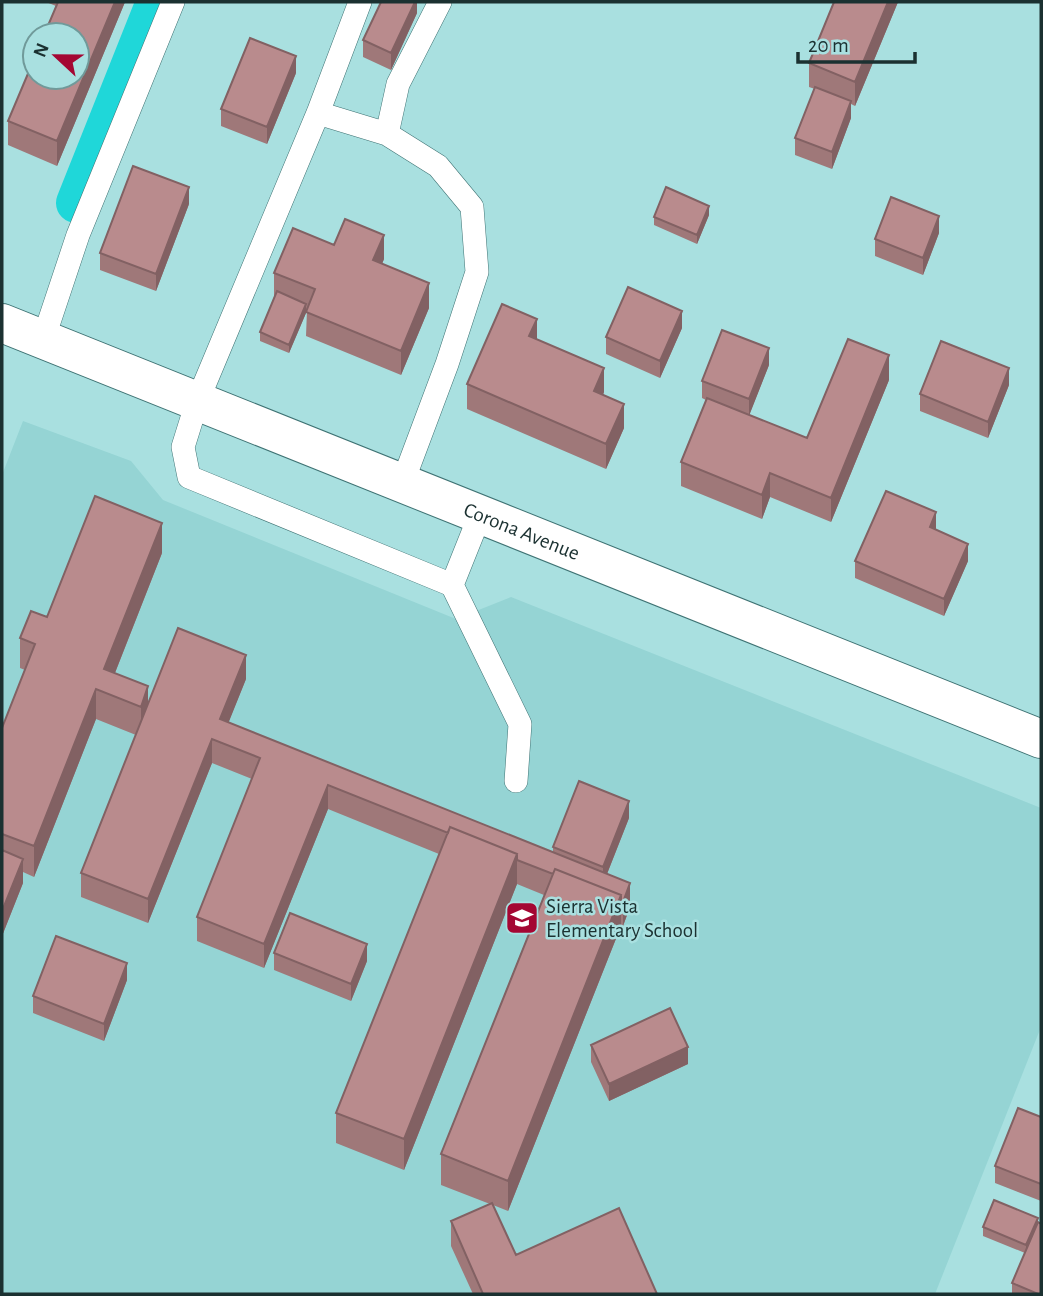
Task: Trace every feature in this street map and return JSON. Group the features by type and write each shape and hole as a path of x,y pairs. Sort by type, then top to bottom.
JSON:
{"street":[{"name":"Corona Avenue","path":"2,323 1041,739"}],"lane":[{"path":"43,340 78,235 173,2"},
{"path":"360,2 318,113 197,402 183,447 189,477 452,585 520,724 516,781"},
{"path":"387,134 398,84 440,2"},
{"path":"318,113 387,134 438,166 472,207 477,272 447,364 402,484"},
{"path":"452,585 480,515"}],"shaded area":[{"name":"Sierra Vista Elementary School","path":"23,421 131,461 163,500 456,619 511,597 1041,808 1041,1027 935,1294 2,1294 2,475"}],"building":[{"path":"58,2 115,2 91,60 91,21 50,21"},
{"path":"381,2 415,2 391,53 363,40"},
{"path":"834,2 888,2 855,82 809,63"},
{"path":"250,38 296,56 267,127 221,109"},
{"path":"815,87 851,101 832,152 795,138"},
{"path":"21,90 78,91 57,141 8,121"},
{"path":"133,166 189,187 156,274 100,253"},
{"path":"666,187 709,206 697,235 654,217"},
{"path":"891,197 939,216 923,258 875,239"},
{"path":"345,219 384,235 373,260 429,283 401,351 306,312 315,289 274,273 293,228 334,245"},
{"path":"628,287 682,311 660,361 606,337"},
{"path":"277,291 306,304 289,345 260,332"},
{"path":"502,304 537,319 529,336 604,368 594,391 624,404 606,444 467,384"},
{"path":"722,330 769,348 749,399 702,381"},
{"path":"848,339 889,355 831,498 770,473 762,495 681,462 707,398 807,438"},
{"path":"941,341 1009,368 988,422 920,394"},
{"path":"886,491 936,512 930,527 968,544 944,599 855,561"},
{"path":"95,496 162,523 104,669 148,686 141,707 96,689 34,846 2,834 2,728 35,644 20,638 31,611 47,617"},
{"path":"178,628 246,655 220,719 630,883 623,902 621,895 555,869 553,874 517,860 517,854 450,827 448,833 328,785 264,944 197,917 260,758 212,739 148,899 81,873"},
{"path":"579,781 629,801 603,867 553,847"},
{"path":"450,827 517,854 404,1139 336,1113"},
{"path":"2,850 23,859 2,911"},
{"path":"555,869 621,895 508,1181 441,1154"},
{"path":"290,913 367,944 351,984 274,953"},
{"path":"56,936 127,963 104,1024 33,996"},
{"path":"670,1008 688,1047 609,1084 591,1045"},
{"path":"1018,1108 1041,1117 1041,1184 995,1166"},
{"path":"994,1200 1038,1218 1026,1245 983,1227"},
{"path":"492,1203 516,1255 619,1208 657,1294 483,1294 451,1221"},
{"path":"1038,1222 1041,1224 1041,1294 1012,1283"}],"waterway":[{"path":"76,203 156,2"}],"place":[{"name":"Sierra Vista Elementary School","path":"522,918"}]}
